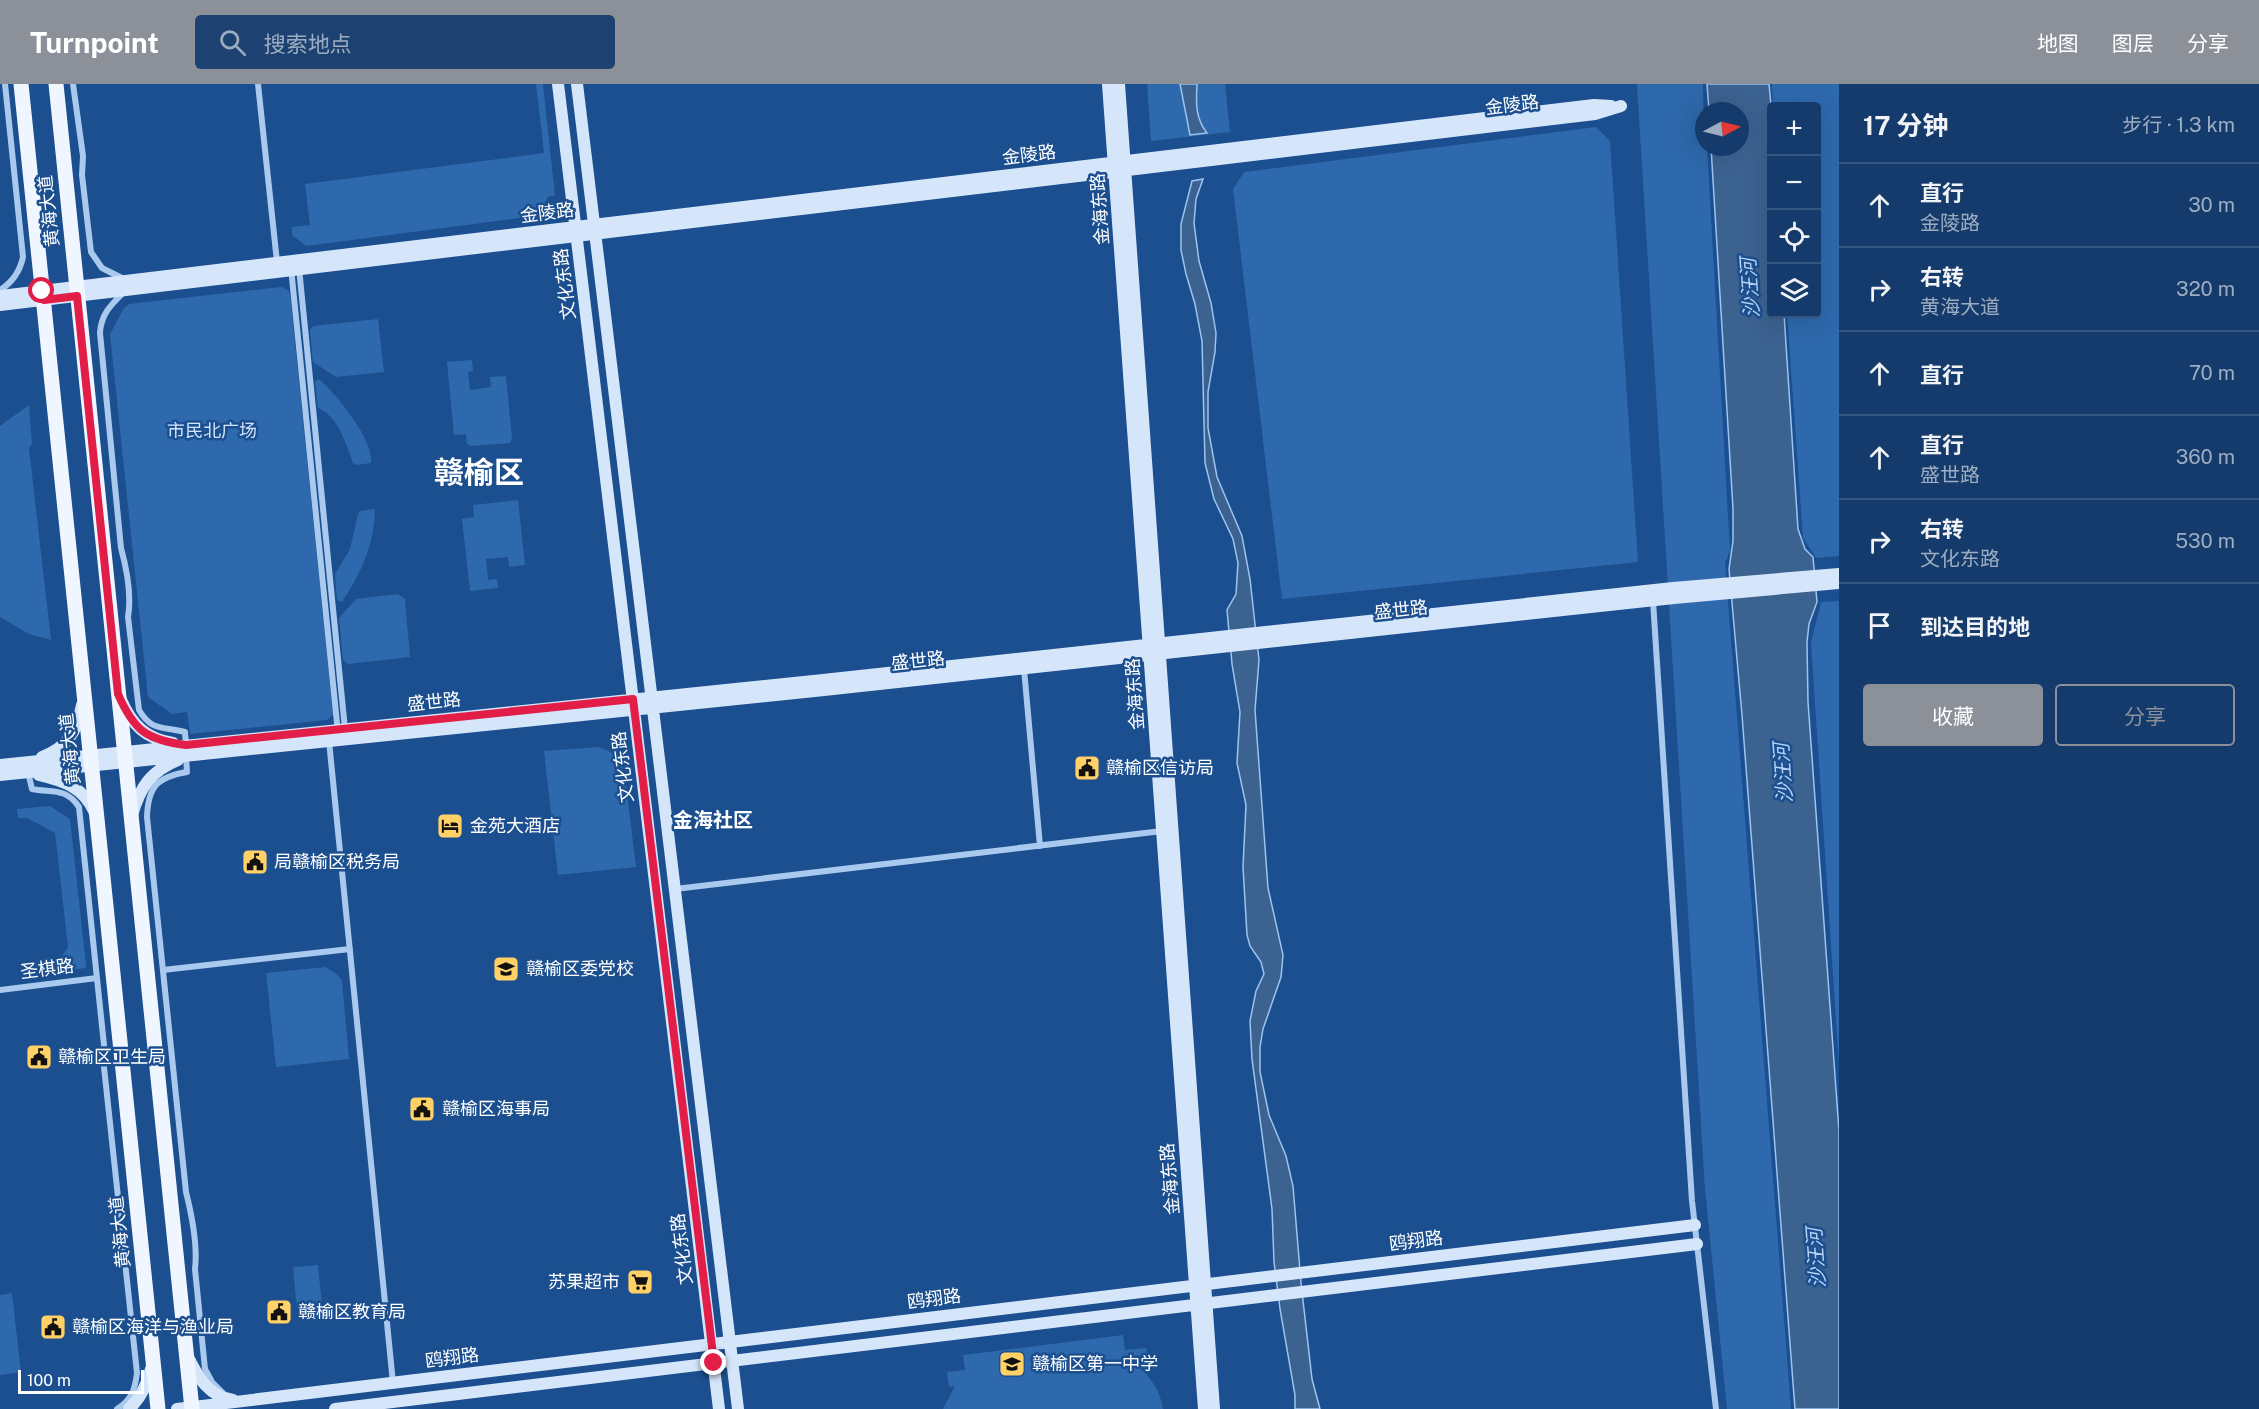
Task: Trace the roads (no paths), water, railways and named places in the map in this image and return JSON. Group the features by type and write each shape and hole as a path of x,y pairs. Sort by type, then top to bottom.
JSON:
{"main road":[{"name":"黄海大道","path":"21,84 158,1409"},
{"name":"黄海大道","path":"56,84 187,1356 187,1408"},
{"name":"文化东路","path":"558,84 719,1409"},
{"name":"文化东路","path":"577,84 738,1409"},
{"name":"金海东路","path":"1108,84 1120,166"},
{"name":"金海东路","path":"1119,84 1120,166 1201,1285 1204,1409"},
{"name":"金陵路","path":"0,305 43,296 1120,166 1594,105 1621,106 1595,114 1120,166"},
{"name":"金陵路","path":"127,286 277,263 295,265"},
{"name":"金陵路","path":"0,296 43,296"},
{"name":"盛世路","path":"652,702 1024,668 1155,649 1673,588 1839,574"},
{"name":"盛世路","path":"0,775 91,760 187,752 1155,649 1839,583"},
{"name":"金海东路","path":"1155,649 1163,831 1201,1285"},
{"path":"118,694 139,730 187,752"},
{"path":"29,769 56,751 70,738 79,723 84,695"},
{"path":"131,819 138,795 145,782 154,772 187,752"},
{"name":"盛世路","path":"0,765 29,769"},
{"path":"29,769 76,788 89,801 97,820"},
{"name":"鸥翔路","path":"187,1408 1695,1225"},
{"name":"鸥翔路","path":"334,1409 395,1405 714,1363 1697,1244"},
{"name":"金海东路","path":"1202,1304 1214,1409"},
{"path":"187,1356 208,1389 229,1400 243,1401"},
{"path":"129,1409 140,1397 147,1384 153,1359"}],"street":[{"path":"0,290 14,278 23,257 4,84"},
{"path":"73,84 82,147 82,175 91,252 102,268 127,286 102,318 100,333 139,710 145,721 153,726 184,732 187,752 188,772 164,779 155,785 148,798 147,817 186,1192 192,1215 205,1369 212,1382 229,1400"},
{"path":"258,84 277,263"},
{"path":"295,265 339,736 350,950 393,1383"},
{"path":"1653,600 1695,1225 1716,1409"},
{"path":"1024,668 1040,846"},
{"path":"29,769 32,789 59,792 73,800 79,807 137,1373 135,1390 128,1401 117,1409"},
{"path":"675,889 1163,831"},
{"path":"163,970 350,950"},
{"path":"145,951 163,970"},
{"path":"97,976 112,961"},
{"path":"149,994 163,970"},
{"name":"圣棋路","path":"0,990 97,976"},
{"path":"98,986 115,993"}],"water":[{"path":"1180,84 1197,84 1198,116 1207,133 1190,135"},
{"name":"沙汪河","path":"1707,84 1769,84 1771,102 1767,102 1767,318 1784,318 1798,529 1805,549 1813,557 1817,602 1809,624 1807,642 1808,702 1839,1131 1839,1409 1795,1409 1729,569 1733,541 1733,509 1712,156 1749,156 1749,102 1708,102"},
{"path":"1203,179 1196,199 1194,223 1199,261 1211,303 1216,333 1208,392 1208,428 1217,477 1242,536 1250,579 1259,660 1255,710 1268,888 1283,955 1281,977 1263,1029 1260,1072 1269,1115 1286,1156 1293,1186 1312,1379 1320,1409 1295,1409 1295,1395 1274,1262 1272,1209 1252,1059 1250,1021 1256,991 1264,974 1261,962 1250,946 1247,935 1243,867 1246,805 1237,763 1240,712 1232,664 1227,610 1236,594 1238,563 1233,539 1214,499 1205,463 1202,341 1181,250 1181,224 1192,181"}],"place":[{"name":"赣榆区信访局","path":"1087,768"},
{"name":"金苑大酒店","path":"450,826"},
{"name":"局赣榆区税务局","path":"255,862"},
{"name":"赣榆区委党校","path":"506,969"},
{"name":"赣榆区卫生局","path":"39,1057"},
{"name":"赣榆区海事局","path":"422,1109"},
{"name":"苏果超市","path":"640,1282"},
{"name":"赣榆区教育局","path":"279,1312"},
{"name":"赣榆区海洋与渔业局","path":"53,1327"},
{"name":"赣榆区第一中学","path":"1012,1364"}],"district":[{"name":"赣榆区","path":"479,473"},
{"name":"金海社区","path":"713,820"}],"park label":[{"name":"市民北广场","path":"212,431"}]}
